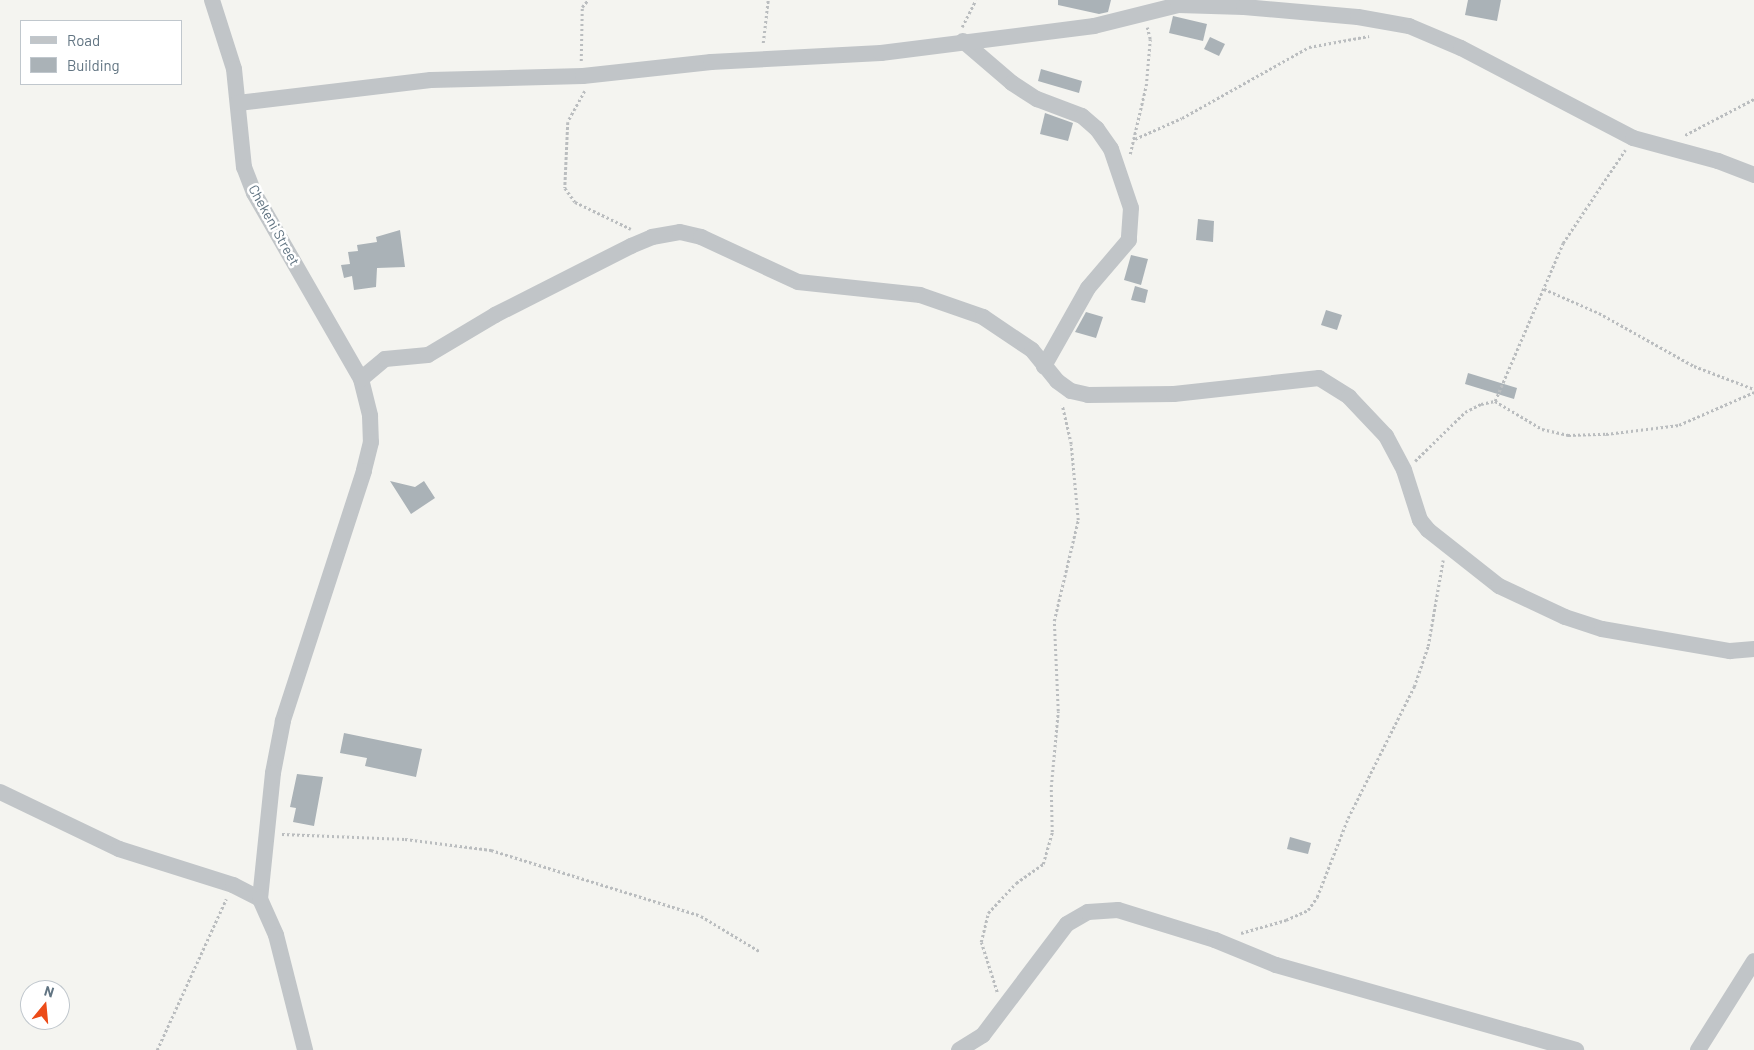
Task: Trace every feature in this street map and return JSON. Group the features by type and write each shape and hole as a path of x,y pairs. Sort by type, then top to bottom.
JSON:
{"street":[{"name":"Chekeni Street","path":"212,0 234,69 244,167 254,193 361,379 370,416 371,442 284,721 266,835 260,899"},
{"path":"238,103 431,80 583,76 761,60 881,53 963,40 1094,26 1142,12 1178,5 1244,7 1358,17 1409,26 1461,48 1633,138 1718,161 1754,175"},
{"path":"963,40 1012,83 1037,99 1082,116 1098,129 1111,149 1131,208 1128,240 1088,288 1044,366"},
{"path":"361,379 385,359 428,356 495,315 647,239 666,233 687,234 798,282 920,295 983,317 1032,350 1057,381 1071,390 1111,396 1212,392 1319,378 1345,393 1386,436 1404,470 1420,520 1448,548 1499,586 1565,617 1644,637 1730,651 1754,649"},
{"path":"0,792 119,848 233,885 260,899 276,935 305,1050"},
{"path":"959,1050 983,1035 1067,924 1088,912 1118,910 1364,992 1544,1038 1576,1050"},
{"path":"1698,1050 1754,961"}],"path":[{"path":"588,0 582,7 579,51 586,95 568,122 565,188 575,202 647,239"},
{"path":"761,60 768,0"},
{"path":"963,40 962,23 976,0"},
{"path":"1122,180 1135,139 1150,60 1150,39 1142,12"},
{"path":"1135,139 1182,118 1309,47 1376,36"},
{"path":"1662,147 1754,99"},
{"path":"1404,470 1465,412 1495,401 1563,243 1633,138"},
{"path":"1544,288 1599,313 1694,366 1754,391"},
{"path":"1002,1008 982,942 988,913 1016,883 1043,864 1052,832 1050,787 1058,711 1054,620 1078,520 1071,444 1057,381"},
{"path":"1495,401 1542,429 1568,435 1597,434 1679,424 1754,391"},
{"path":"1239,934 1293,917 1308,910 1317,897 1348,818 1414,687 1428,646 1439,571 1448,548"},
{"path":"266,835 405,839 491,850 701,916 759,951"},
{"path":"157,1050 233,885"}],"building":[{"path":"1058,0 1111,0 1108,12 1099,14 1058,5"},
{"path":"1468,0 1501,0 1497,21 1465,15"},
{"path":"1173,16 1207,24 1203,41 1169,33"},
{"path":"1210,37 1225,44 1219,56 1204,49"},
{"path":"1041,69 1082,81 1079,93 1038,81"},
{"path":"1045,113 1073,123 1068,141 1040,134"},
{"path":"1198,219 1214,221 1213,242 1196,240"},
{"path":"400,230 405,267 377,268 376,287 354,290 352,276 344,278 341,265 350,264 348,252 358,251 357,245 377,242 376,237"},
{"path":"1131,255 1148,259 1141,285 1124,280"},
{"path":"1135,286 1148,290 1145,303 1131,300"},
{"path":"1326,310 1342,315 1337,330 1321,325"},
{"path":"1086,312 1103,317 1096,338 1075,332"},
{"path":"1468,373 1517,388 1514,399 1465,384"},
{"path":"390,481 415,487 424,481 435,498 411,514"},
{"path":"344,733 422,749 416,777 365,766 367,758 340,753"},
{"path":"297,774 323,777 314,826 293,822 296,808 290,807"},
{"path":"1290,837 1311,843 1308,854 1287,849"}]}
